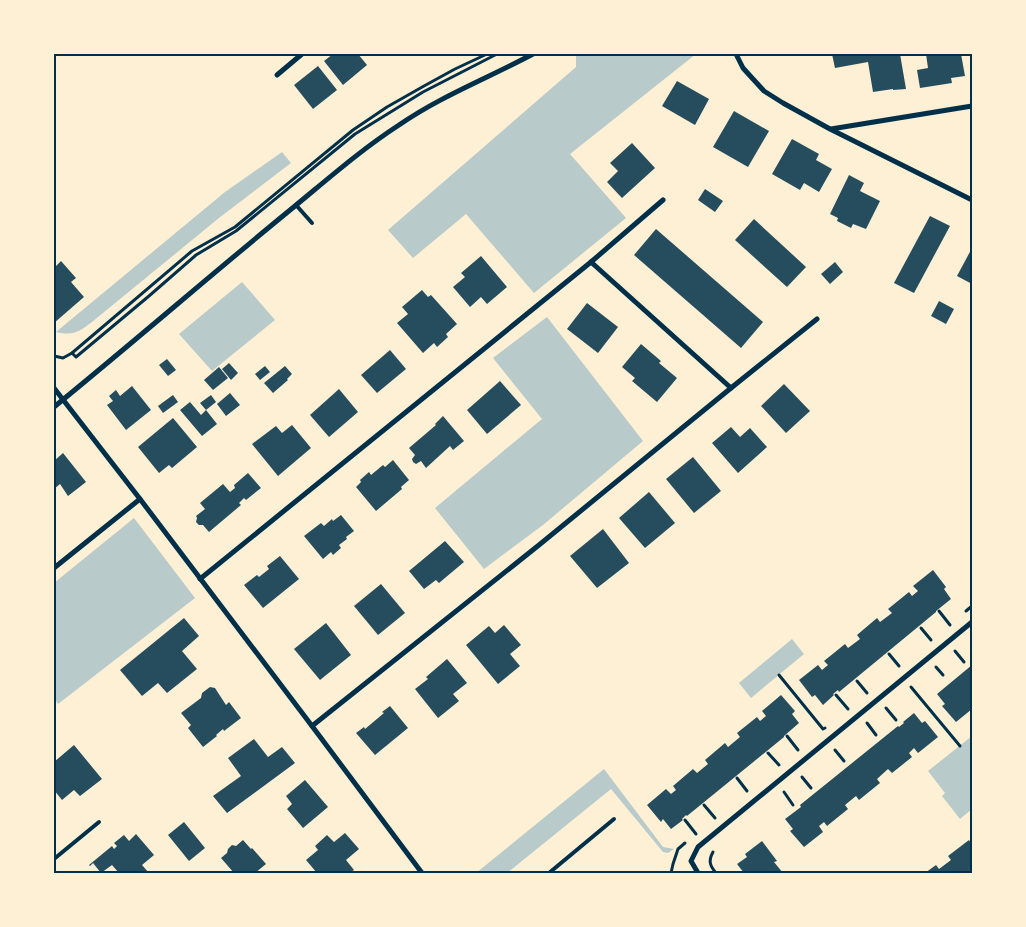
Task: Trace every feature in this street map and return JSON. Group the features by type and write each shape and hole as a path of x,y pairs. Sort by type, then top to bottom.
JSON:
{"street":[{"path":"277,75 302,54"},
{"path":"54,407 238,252 362,151 427,107 533,54"},
{"path":"736,54 743,68 764,91 830,129 972,200"},
{"path":"830,129 972,106"},
{"path":"200,579 591,262 663,200"},
{"path":"591,262 731,388"},
{"path":"312,726 539,545 817,319"},
{"path":"54,388 422,873"},
{"path":"54,568 140,499"},
{"path":"698,873 691,862 698,847 972,622"}],"lane":[{"path":"296,205 312,223"},
{"path":"549,873 614,819"},
{"path":"54,859 99,822"}],"path":[{"path":"54,356 63,358 72,353 192,251 235,228 353,130 424,86 487,54"},
{"path":"72,353 76,357 196,255 236,231 355,134 423,92 497,54"},
{"path":"965,612 972,606"},
{"path":"939,611 950,624 944,630"},
{"path":"921,628 931,640"},
{"path":"924,646 937,635"},
{"path":"954,650 964,662"},
{"path":"889,654 899,666"},
{"path":"893,672 905,661"},
{"path":"936,666 943,675"},
{"path":"778,675 823,729 830,724"},
{"path":"857,681 867,693"},
{"path":"911,686 960,746"},
{"path":"861,698 874,688"},
{"path":"836,695 848,709"},
{"path":"842,714 854,703"},
{"path":"886,707 896,720"},
{"path":"867,723 876,735"},
{"path":"786,736 798,750"},
{"path":"835,750 844,761"},
{"path":"768,753 779,766"},
{"path":"802,776 811,788"},
{"path":"737,778 748,792"},
{"path":"784,792 793,805"},
{"path":"704,804 716,818"},
{"path":"685,820 696,834"},
{"path":"671,873 672,864 678,849"}],"shaded area":[{"path":"580,54 696,54 570,154 626,218 534,293 466,214 413,258 388,230 576,67 576,56"},
{"path":"282,152 291,163 219,218 92,322 76,332 67,334 56,332 225,192"},
{"path":"242,282 275,320 212,371 179,334"},
{"path":"547,317 643,441 543,525 484,569 435,508 542,419 493,358"},
{"path":"134,518 195,598 58,704 54,698 54,583"},
{"path":"792,639 804,654 751,698 739,683"},
{"path":"972,736 972,809 960,819 942,796 945,793 928,771"},
{"path":"604,769 663,847 674,849 668,853 663,852 611,789 507,873 476,873"}],"building":[{"path":"333,54 358,54 367,65 343,85 324,61"},
{"path":"832,54 900,54 906,89 873,92 868,62 835,68"},
{"path":"926,54 961,54 965,76 951,78 952,83 920,88 917,70 928,68"},
{"path":"318,66 337,90 313,109 294,85"},
{"path":"677,81 709,99 695,125 662,106"},
{"path":"734,111 769,131 748,167 713,147"},
{"path":"792,139 819,154 816,160 832,169 819,192 804,183 800,190 772,174"},
{"path":"632,143 655,168 622,198 607,182 618,171 610,163"},
{"path":"849,175 864,183 860,191 880,201 866,229 853,224 851,228 837,221 838,218 830,214"},
{"path":"705,189 723,201 715,212 698,200"},
{"path":"930,216 950,226 914,293 894,283"},
{"path":"754,219 806,267 787,287 735,240"},
{"path":"656,229 763,322 741,348 634,255"},
{"path":"972,248 972,284 957,276"},
{"path":"481,256 507,287 487,304 481,297 470,307 453,287 465,277 461,273"},
{"path":"61,261 76,278 71,282 84,297 54,323 54,268"},
{"path":"835,262 843,272 830,284 821,274"},
{"path":"422,290 428,297 431,295 457,324 446,334 448,337 437,347 434,343 423,353 397,323 408,314 402,307"},
{"path":"939,301 954,309 946,324 931,316"},
{"path":"587,303 618,327 598,353 567,329"},
{"path":"641,344 677,378 657,402 632,381 635,378 622,367"},
{"path":"390,350 406,369 377,393 361,375"},
{"path":"167,359 176,370 168,376 159,365"},
{"path":"229,363 238,373 231,380 222,369"},
{"path":"265,366 270,372 260,380 255,374"},
{"path":"285,366 292,374 273,393 264,383"},
{"path":"219,367 228,378 213,390 204,380"},
{"path":"500,381 521,405 487,434 467,410"},
{"path":"784,384 810,411 786,433 761,406"},
{"path":"132,386 151,410 126,430 107,405 113,401 109,396 116,390 120,396"},
{"path":"339,389 358,412 329,437 310,415"},
{"path":"230,393 240,405 226,416 217,404"},
{"path":"173,395 178,402 163,413 158,406"},
{"path":"211,395 216,402 206,410 200,403"},
{"path":"190,402 201,415 206,410 217,424 202,436 180,410"},
{"path":"443,416 464,441 453,450 450,446 426,468 421,461 416,464 412,459 415,455 409,448 436,425"},
{"path":"173,418 197,447 172,468 169,465 159,473 138,447"},
{"path":"292,425 311,448 278,476 252,444 276,426 282,433"},
{"path":"731,427 740,437 750,428 767,447 738,473 712,443"},
{"path":"63,453 86,482 68,496 60,484 54,489 54,461"},
{"path":"693,457 721,491 694,513 666,479"},
{"path":"393,460 409,480 401,487 402,489 376,511 356,487 361,482 360,480 369,472 371,475 383,465 385,467"},
{"path":"248,473 261,488 246,500 244,498 239,503 241,505 209,532 203,525 199,525 196,522 196,516 205,509 200,503 223,484 230,492 235,488 234,485"},
{"path":"649,492 675,523 645,548 619,518"},
{"path":"341,515 354,531 339,545 341,548 333,555 331,552 323,559 304,536 321,523 324,526 332,519 333,521"},
{"path":"603,529 629,563 597,588 570,556"},
{"path":"445,541 464,562 439,583 436,580 424,589 409,571"},
{"path":"280,556 299,579 263,608 244,585 269,569 267,566"},
{"path":"933,570 946,587 944,589 951,599 839,692 838,690 833,694 823,705 815,695 812,697 799,680 818,665 822,670 828,665 824,661 845,644 848,648 860,639 857,635 877,618 880,622 892,613 888,609 909,592 912,596 918,591 913,586"},
{"path":"381,584 405,613 378,635 354,606"},
{"path":"184,618 199,636 182,651 197,669 167,693 158,683 142,696 120,670"},
{"path":"326,623 351,655 320,680 294,649"},
{"path":"504,625 521,645 510,654 520,666 498,684 466,645 489,626 495,633"},
{"path":"447,659 467,683 453,694 459,701 438,718 415,689 428,679 426,677"},
{"path":"972,665 972,709 956,722 942,706 945,704 937,694"},
{"path":"210,687 215,688 226,705 229,702 241,718 224,731 223,729 203,747 188,728 191,725 181,713 201,698 202,693"},
{"path":"781,695 795,711 792,714 799,723 671,829 663,819 661,822 647,805 666,789 671,794 676,790 673,786 693,769 697,773 708,764 705,760 725,743 728,747 740,737 737,733 757,717 760,721 766,716 762,711"},
{"path":"390,706 408,728 375,755 356,733 364,727 365,729"},
{"path":"914,713 922,723 925,721 938,737 918,753 914,748 909,753 912,757 892,773 888,769 877,779 880,783 859,800 856,796 845,805 848,809 827,826 824,822 819,826 823,832 804,847 790,831 793,829 785,819"},
{"path":"254,739 268,757 282,747 295,763 227,813 213,796 241,776 228,758"},
{"path":"74,745 102,779 80,796 74,790 62,800 54,790 54,762"},
{"path":"305,780 328,807 303,828 287,809 292,804 286,796"},
{"path":"184,822 205,848 189,861 168,835"},
{"path":"345,833 359,849 346,860 354,870 350,873 317,873 306,860 318,850 315,846 327,835 334,842"},
{"path":"136,834 154,855 142,865 149,873 119,873 112,865 101,873 93,863 89,865 112,846 114,849 117,846 114,843 124,835 129,841"},
{"path":"243,840 266,864 255,873 234,873 221,858 232,845 236,846"},
{"path":"969,840 972,845 972,873 925,873 936,865 939,869 951,860 948,856"},
{"path":"762,841 777,861 774,862 783,873 744,873 737,864 747,857 745,854"}]}
